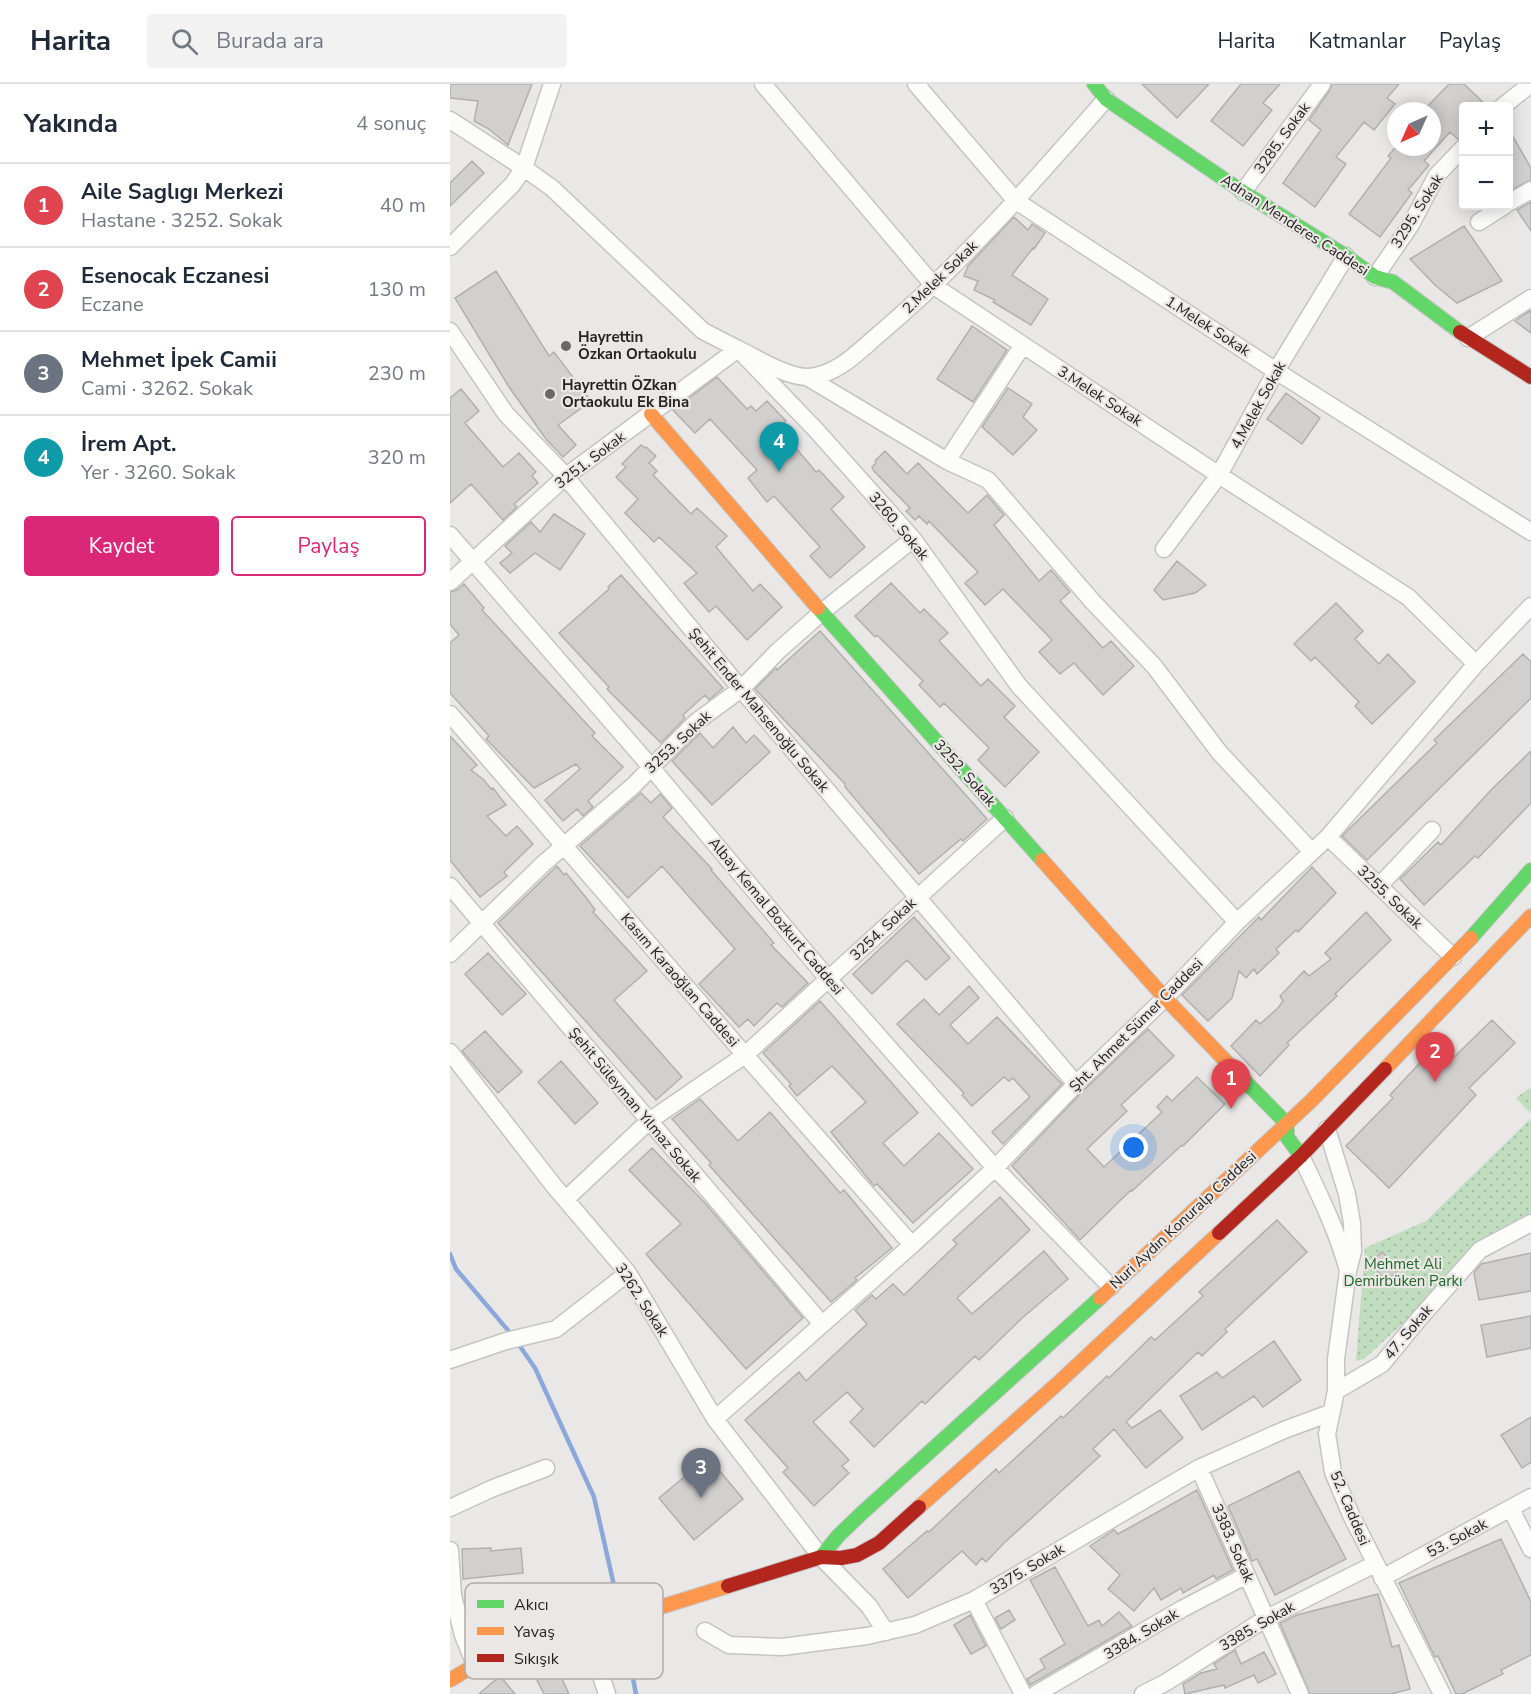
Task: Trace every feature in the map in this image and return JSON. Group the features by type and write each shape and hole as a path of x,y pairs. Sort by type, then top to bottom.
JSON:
{"street":[{"path":"450,248 512,185 525,168 552,84"},
{"name":"3.Melek Sokak","path":"763,84 934,286 1408,597 1476,664"},
{"name":"1.Melek Sokak","path":"916,84 1016,201 1276,371 1531,532"},
{"name":"Adnan Menderes Caddesi","path":"1094,84 1106,99 1243,192 1346,256 1375,277 1393,282 1468,338 1531,377"},
{"name":"3285. Sokak","path":"1243,192 1322,84"},
{"path":"1508,102 1531,84"},
{"name":"2.Melek Sokak","path":"807,377 829,373 845,362 934,286 1016,201 1106,99"},
{"name":"3260. Sokak","path":"450,120 552,188 703,331 738,349 816,430 913,539 1019,686 1237,922"},
{"name":"3295. Sokak","path":"1375,277 1410,226 1437,175 1459,152"},
{"path":"1513,201 1531,190"},
{"path":"1479,222 1498,210"},
{"name":"4.Melek Sokak","path":"1164,549 1219,475 1276,371 1346,256"},
{"path":"1468,338 1531,298"},
{"name":"Şehit Ender Mahsenoğlu Sokak","path":"450,332 506,414 539,446 741,689 1076,1084"},
{"path":"947,461 1023,345"},
{"path":"738,349 779,370 807,377 947,461 988,480 1093,602 1154,666 1219,752 1312,852"},
{"name":"3251. Sokak","path":"450,582 565,477 738,349"},
{"name":"3252. Sokak","path":"651,414 822,612 1165,998 1287,1124"},
{"name":"Albay Kemal Bozkurt Caddesi","path":"450,535 650,766 829,980 995,1168 1110,1288"},
{"name":"3253. Sokak","path":"450,954 564,846 634,785 650,766 696,722 741,689 778,651 822,612 913,539"},
{"name":"Şht. Ahmet Sümer Caddesi","path":"715,1419 912,1245 995,1168 1076,1084 1165,998 1237,922 1328,837 1476,664 1531,606"},
{"name":"Kasım Karaoğlan Caddesi","path":"450,714 912,1245"},
{"name":"3254. Sokak","path":"566,1199 649,1121 745,1055 1005,818"},
{"path":"1379,886 1432,830"},
{"name":"3255. Sokak","path":"1328,837 1453,957"},
{"name":"Nuri Aydın Konuralp Caddesi","path":"663,1607 821,1557 837,1559 855,1557 866,1552 887,1536 1113,1318 1300,1156 1318,1116 1453,957 1531,870"},
{"name":"Şehit Süleyman Yılmaz Sokak","path":"450,886 821,1323"},
{"name":"Nuri Aydın Konuralp Caddesi","path":"821,1557 838,1536 862,1513 1287,1124 1318,1116 1531,916"},
{"name":"3262. Sokak","path":"450,1052 566,1199 628,1273 715,1419 821,1557 869,1606 886,1632"},
{"name":"52. Caddesi","path":"1318,1116 1340,1167 1352,1223 1353,1251 1348,1271 1336,1359 1336,1391 1327,1434 1333,1472 1379,1571 1442,1694"},
{"path":"1287,1124 1285,1130 1287,1140 1300,1156"},
{"name":"52. Caddesi","path":"1300,1156 1340,1241 1348,1271"},
{"name":"47. Sokak","path":"1336,1391 1382,1364 1480,1250 1531,1223"},
{"path":"450,1360 506,1341 556,1329 628,1273"},
{"path":"1113,1318 1110,1288 1128,1282 1139,1295"},
{"name":"3375. Sokak","path":"705,1631 729,1645 782,1647 886,1632 915,1625 974,1600 1199,1468 1284,1430 1330,1413"},
{"path":"450,1508 546,1468"},
{"name":"3383. Sokak","path":"1199,1468 1300,1694"},
{"name":"53. Sokak","path":"1379,1571 1511,1509 1531,1497"},
{"path":"1511,1509 1531,1550"},
{"path":"450,1550 452,1597 465,1642"},
{"name":"3385. Sokak","path":"1143,1694 1166,1689 1265,1619 1379,1571"},
{"name":"3384. Sokak","path":"1035,1694 1182,1609 1247,1575"},
{"path":"974,1600 1023,1694"},
{"name":"Nuri Aydın Konuralp Caddesi","path":"450,1680 465,1671"},
{"path":"602,1679 607,1694"}],"green space":[{"path":"1531,1087 1531,1114 1516,1098"},
{"name":"Mehmet Ali Demirbüken Parkı","path":"1531,1118 1531,1226 1475,1257 1364,1359 1356,1361 1365,1248 1426,1221"}],"building":[{"path":"450,84 532,84 508,145 489,129 474,121 478,101 450,98"},
{"path":"1142,84 1209,84 1177,118"},
{"path":"1241,84 1280,84 1263,103 1272,110 1243,146 1211,121"},
{"path":"1332,84 1399,84 1387,98 1392,102 1387,102 1387,114 1374,130 1364,122 1336,157 1346,164 1315,207 1283,183 1321,130 1309,120"},
{"path":"1449,84 1464,84 1483,102 1459,102 1459,139 1450,132 1441,142 1441,102 1432,102"},
{"path":"1513,137 1531,168 1531,180 1513,189"},
{"path":"1388,156 1428,156 1424,161 1429,165 1408,190 1412,193 1380,237 1349,214 1391,158"},
{"path":"472,161 484,173 450,206 450,183"},
{"path":"1531,202 1531,231 1517,210"},
{"path":"1014,217 1028,230 1032,224 1045,233 1012,275 1048,299 1031,325 993,302 995,300 974,290 978,281 964,276 968,266"},
{"path":"1464,226 1502,281 1457,303 1435,285 1410,259"},
{"path":"496,271 549,356 554,352 591,401 558,425 576,445 563,457 546,439 509,387 455,298"},
{"path":"1531,310 1531,333 1515,321"},
{"path":"972,326 1007,350 973,402 937,379"},
{"path":"717,377 747,409 751,406 756,411 767,401 786,421 779,428 816,472 819,470 844,497 831,509 865,547 830,578 810,556 820,547 774,496 767,502 748,478 757,470 710,419 695,433 673,410"},
{"path":"1008,388 1032,404 1023,417 1037,430 1013,455 982,427"},
{"path":"461,389 479,411 465,423 503,467 519,453 536,472 532,476 538,483 514,504 517,507 503,520 471,484 450,503 450,398"},
{"path":"1286,393 1320,418 1302,444 1267,419"},
{"path":"641,445 656,456 649,463 657,471 653,475 691,514 697,508 727,536 716,547 753,591 760,584 782,607 747,640 716,606 709,612 684,583 697,573 659,537 654,542 625,513 638,499 616,477 626,467 622,464"},
{"path":"885,451 907,474 918,463 968,513 987,495 1004,515 994,525 1039,581 1051,570 1070,592 1060,601 1103,648 1111,641 1134,666 1103,695 1074,663 1060,674 1039,652 1052,640 1003,589 985,605 965,583 978,572 929,521 927,524 919,516 915,520 906,511 910,508 874,471 872,467 875,461"},
{"path":"554,514 585,534 560,570 535,553 510,573 500,563 512,553 505,546 531,522 540,532"},
{"path":"1177,561 1206,585 1195,593 1163,600 1154,590"},
{"path":"621,575 723,688 709,700 705,695 683,715 685,718 661,743 607,689 609,687 559,633 609,589 608,587"},
{"path":"891,583 920,613 924,609 948,633 939,641 981,686 988,679 1015,706 1004,717 1039,752 1005,787 978,760 989,748 944,703 940,707 919,685 923,681 855,616"},
{"path":"464,584 484,608 482,610 595,733 592,736 623,767 588,801 593,807 583,816 577,809 563,821 545,800 580,769 576,764 534,788 486,739 489,736 450,693 450,643 459,635 450,624 450,592"},
{"path":"1336,603 1363,631 1355,639 1379,664 1388,654 1415,682 1372,724 1355,706 1359,702 1315,657 1311,661 1294,644"},
{"path":"820,631 987,819 963,841 961,839 919,874 845,787 845,784 755,689"},
{"path":"1523,654 1531,662 1531,698 1367,860 1342,836 1437,743 1434,740"},
{"path":"733,727 746,743 754,735 770,752 712,805 672,761 700,733 713,748"},
{"path":"450,736 477,765 471,770 491,789 493,788 506,805 487,816 506,836 517,826 533,844 504,872 507,876 480,897 450,860"},
{"path":"1531,751 1531,803 1478,858 1475,856 1424,905 1400,879 1438,842 1441,845 1491,790"},
{"path":"641,793 651,803 660,794 672,808 663,817 712,869 774,943 771,945 808,983 782,1007 777,1003 754,1026 748,1019 739,1027 699,984 735,949 662,866 628,898 580,846"},
{"path":"557,866 564,875 566,873 588,900 595,910 593,912 647,971 614,1000 682,1077 656,1100 498,923"},
{"path":"1312,867 1336,893 1298,932 1296,930 1276,949 1279,953 1257,974 1254,969 1246,978 1239,971 1232,998 1208,1021 1182,995 1259,917 1261,920"},
{"path":"1366,912 1391,940 1287,1043 1289,1045 1260,1076 1231,1046 1256,1020 1260,1024 1278,1008 1283,1001 1280,996 1304,971 1309,976 1331,959 1325,953"},
{"path":"914,917 950,958 926,980 907,960 872,994 853,974"},
{"path":"488,953 526,994 502,1015 465,974"},
{"path":"969,986 979,998 950,1025 968,1044 997,1017 1062,1084 1003,1144 992,1132 1030,1097 1013,1078 1009,1081 1004,1077 972,1106 962,1095 964,1093 897,1024 924,999 939,1015"},
{"path":"820,1001 918,1113 883,1143 904,1166 939,1133 973,1169 913,1223 877,1184 874,1186 831,1132 866,1102 832,1066 797,1096 789,1086 791,1084 763,1053"},
{"path":"1492,1020 1515,1043 1469,1088 1476,1095 1389,1188 1346,1146 1393,1098 1390,1095 1431,1051 1446,1065"},
{"path":"1148,1029 1174,1056 1121,1105 1127,1111 1087,1149 1104,1167 1162,1112 1157,1107 1167,1096 1172,1101 1197,1077 1225,1104 1183,1146 1131,1190 1080,1240 1012,1166 1083,1091"},
{"path":"485,1031 522,1072 498,1093 462,1051"},
{"path":"561,1061 598,1103 575,1124 538,1082"},
{"path":"700,1099 738,1141 770,1112 840,1193 844,1190 892,1248 855,1278 857,1280 831,1302 709,1165 711,1163 672,1119"},
{"path":"652,1148 705,1203 803,1318 746,1369 646,1254 681,1224 629,1170"},
{"path":"1000,1197 1030,1230 957,1298 972,1314 1044,1251 1068,1279 1021,1319 979,1360 975,1356 925,1404 922,1401 874,1447 850,1422 863,1409 847,1392 813,1422 849,1460 842,1466 849,1473 814,1506 783,1472 788,1468 745,1420 799,1372 806,1381 867,1324 855,1310 872,1295 876,1299 893,1284 904,1295 957,1244 953,1240"},
{"path":"1277,1220 1307,1252 1225,1329 1227,1332 1202,1356 1198,1352 1126,1422 1132,1428 1160,1410 1183,1438 1146,1468 1114,1429 1093,1449 1100,1456 986,1562 982,1558 976,1565 962,1551 908,1598 883,1569 927,1531 929,1532 996,1469 999,1473 1061,1416 1063,1418 1151,1337 1155,1340 1203,1296 1199,1292"},
{"path":"1382,1252 1399,1269 1386,1281 1370,1263"},
{"path":"1531,1253 1531,1291 1479,1300 1474,1273 1481,1264"},
{"path":"1531,1316 1531,1348 1487,1357 1481,1325"},
{"path":"1274,1341 1301,1380 1263,1407 1254,1396 1202,1430 1180,1396 1217,1372 1222,1378"},
{"path":"1531,1417 1531,1462 1522,1468 1501,1435"},
{"path":"708,1457 743,1499 694,1540 659,1498"},
{"path":"1299,1471 1346,1559 1275,1595 1257,1559 1252,1561 1228,1506"},
{"path":"1197,1490 1233,1570 1216,1579 1214,1575 1183,1593 1181,1588 1161,1600 1154,1588 1134,1611 1108,1589 1120,1575 1090,1546 1114,1530 1118,1534"},
{"path":"1501,1539 1531,1602 1531,1655 1501,1670 1503,1674 1462,1694 1456,1694 1399,1583"},
{"path":"491,1548 491,1551 521,1548 523,1573 463,1579 462,1549"},
{"path":"1055,1567 1088,1626 1099,1620 1102,1626 1119,1612 1132,1626 1030,1685 1027,1679 1045,1668 1040,1659 1065,1644 1030,1580"},
{"path":"1378,1594 1392,1647 1399,1645 1410,1689 1391,1694 1310,1694 1280,1623 1297,1615"},
{"path":"1009,1610 1015,1620 1001,1629 995,1618"},
{"path":"970,1615 986,1646 971,1654 954,1625"},
{"path":"1235,1650 1241,1664 1264,1652 1276,1674 1258,1683 1254,1675 1225,1688 1224,1685 1185,1694 1183,1684 1201,1673 1217,1669 1214,1664"},
{"path":"496,1679 502,1679 515,1694 479,1694"},
{"path":"536,1679 562,1679 569,1694 544,1694"}],"waterway":[{"path":"450,1254 456,1269 512,1335"},
{"path":"517,1342 535,1368 594,1497 613,1583"},
{"path":"633,1679 636,1694"}],"traffic: fast":[{"path":"1094,84 1106,99 1243,192 1346,256 1375,277 1393,282 1460,332"},
{"path":"818,608 1042,860"},
{"path":"1471,938 1531,870"},
{"path":"1242,1078 1287,1124 1287,1137 1301,1156"},
{"path":"821,1557 838,1536 862,1513 1100,1298"}],"traffic: slow":[{"path":"651,414 818,608"},
{"path":"1042,860 1165,998 1242,1078"},
{"path":"1385,1069 1531,916"},
{"path":"1100,1298 1311,1101 1471,938"},
{"path":"919,1507 1057,1384 1219,1233"},
{"path":"663,1606 728,1586"},
{"path":"450,1680 465,1671"}],"traffic: jam":[{"path":"1460,332 1531,377"},
{"path":"1219,1233 1301,1156 1385,1069"},
{"path":"728,1586 821,1557 841,1558 857,1555 879,1543 919,1507"}],"place":[{"name":"Hayrettin Özkan Ortaokulu","path":"566,346"},
{"name":"Hayrettin ÖZkan Ortaokulu Ek Bina","path":"550,394"},
{"name":"İrem Apt.","path":"779,472"},
{"name":"Esenocak Eczanesi","path":"1435,1082"},
{"name":"Aile Saglıgı Merkezi","path":"1231,1109"},
{"name":"Mehmet İpek Camii","path":"701,1498"}]}
